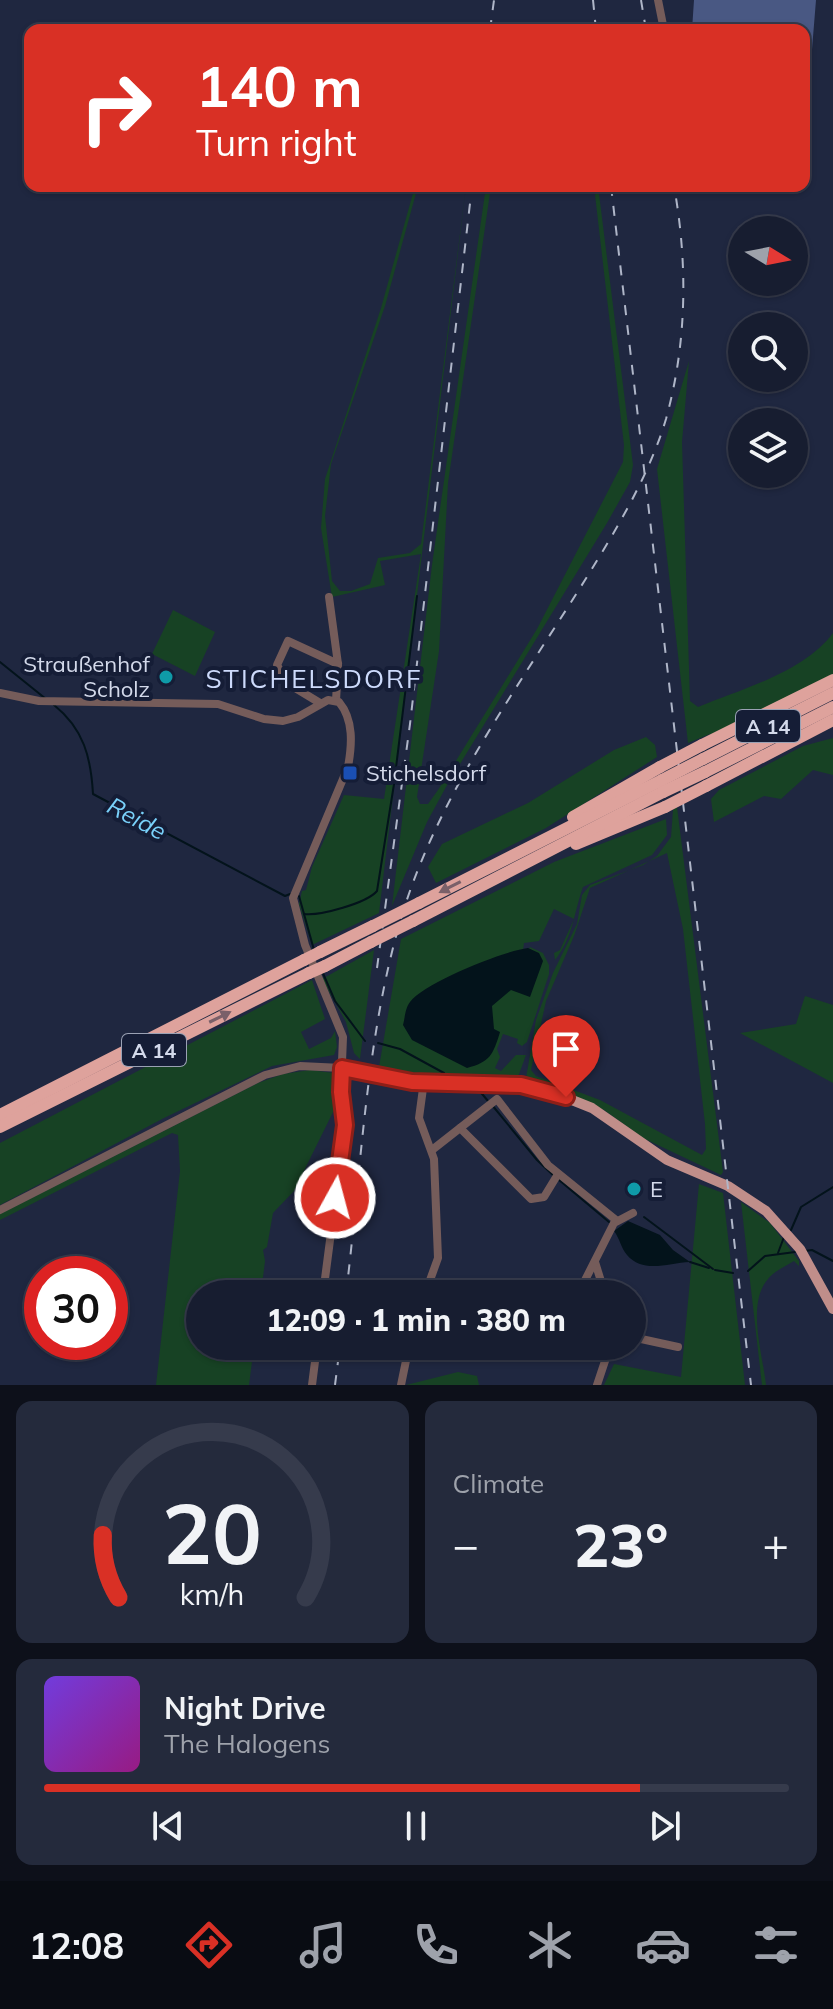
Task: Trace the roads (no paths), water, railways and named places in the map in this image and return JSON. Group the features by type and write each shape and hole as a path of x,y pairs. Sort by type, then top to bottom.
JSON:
{"highway":[{"path":"662,780 702,745 833,678"},
{"name":"A 14","path":"705,772 833,693"},
{"name":"A 14","path":"0,1127 307,967 320,952 662,780 705,772 833,707"},
{"path":"502,874 665,807 705,772 794,739 833,720"},
{"path":"794,739 833,730"},
{"name":"A 14","path":"0,1115 307,967 325,966 502,874 662,780"}],"main road":[{"path":"342,1068 380,1069 423,1080 521,1085 575,1100 612,1119 675,1164 741,1193 766,1211 786,1232 828,1289 833,1309"}],"street":[{"path":"658,0 663,24"},
{"path":"325,1280 345,1125 341,1092 342,1030 319,984 293,898 348,767 351,749 346,711 336,701 338,664 329,597"},
{"path":"320,703 287,683 277,665 288,641 338,664"},
{"path":"0,693 48,700 218,704 264,719 283,721 298,717 320,703 336,701"},
{"path":"0,1210 265,1075 300,1066 342,1068"},
{"path":"423,1080 419,1118 432,1150 437,1201 438,1264 431,1280"},
{"path":"432,1150 497,1099 555,1177 614,1224"},
{"path":"460,1128 531,1199 544,1197 555,1177"},
{"path":"585,1280 614,1224 633,1213"},
{"path":"595,1262 601,1280"},
{"path":"646,1340 678,1347"},
{"path":"312,1385 315,1360"},
{"path":"401,1385 406,1360"},
{"path":"597,1385 605,1360"}],"waterway":[{"path":"304,914 343,908 377,891 394,784 417,596"},
{"name":"Reide","path":"0,662 46,699"},
{"name":"Reide","path":"54,705 72,724 84,745 93,794 285,896 290,894"},
{"name":"Reide","path":"299,896 314,950"},
{"name":"Reide","path":"322,971 335,1001 365,1041"},
{"name":"Reide","path":"378,1043 400,1049 444,1073"},
{"name":"Reide","path":"478,1089 488,1101"},
{"name":"Reide","path":"492,1105 554,1176"},
{"name":"Reide","path":"559,1180 609,1222"},
{"path":"791,1230 801,1207 833,1187"},
{"path":"644,1217 713,1269"},
{"path":"778,1253 784,1237"},
{"name":"Reide","path":"805,1251 812,1250 833,1261"},
{"name":"Reide","path":"748,1271 765,1256 795,1252"},
{"name":"Reide","path":"690,1262 709,1268"},
{"name":"Reide","path":"715,1270 733,1273"}],"railway":[{"path":"491,24 494,0"},
{"path":"593,0 595,24"},
{"path":"641,0 645,24"},
{"path":"377,968 410,724 471,192"},
{"path":"612,192 751,1385"},
{"path":"347,1280 369,1077 378,1022 388,968 419,867 474,756 620,522 651,461 666,419 678,362 683,303 682,245 675,192"},
{"path":"335,1385 338,1360"}],"place":[{"name":"Straußenhof Scholz","path":"166,677"},
{"name":"Stichelsdorf","path":"350,773"},
{"name":"E","path":"634,1189"}],"district":[{"name":"STICHELSDORF","path":"314,678"}]}
